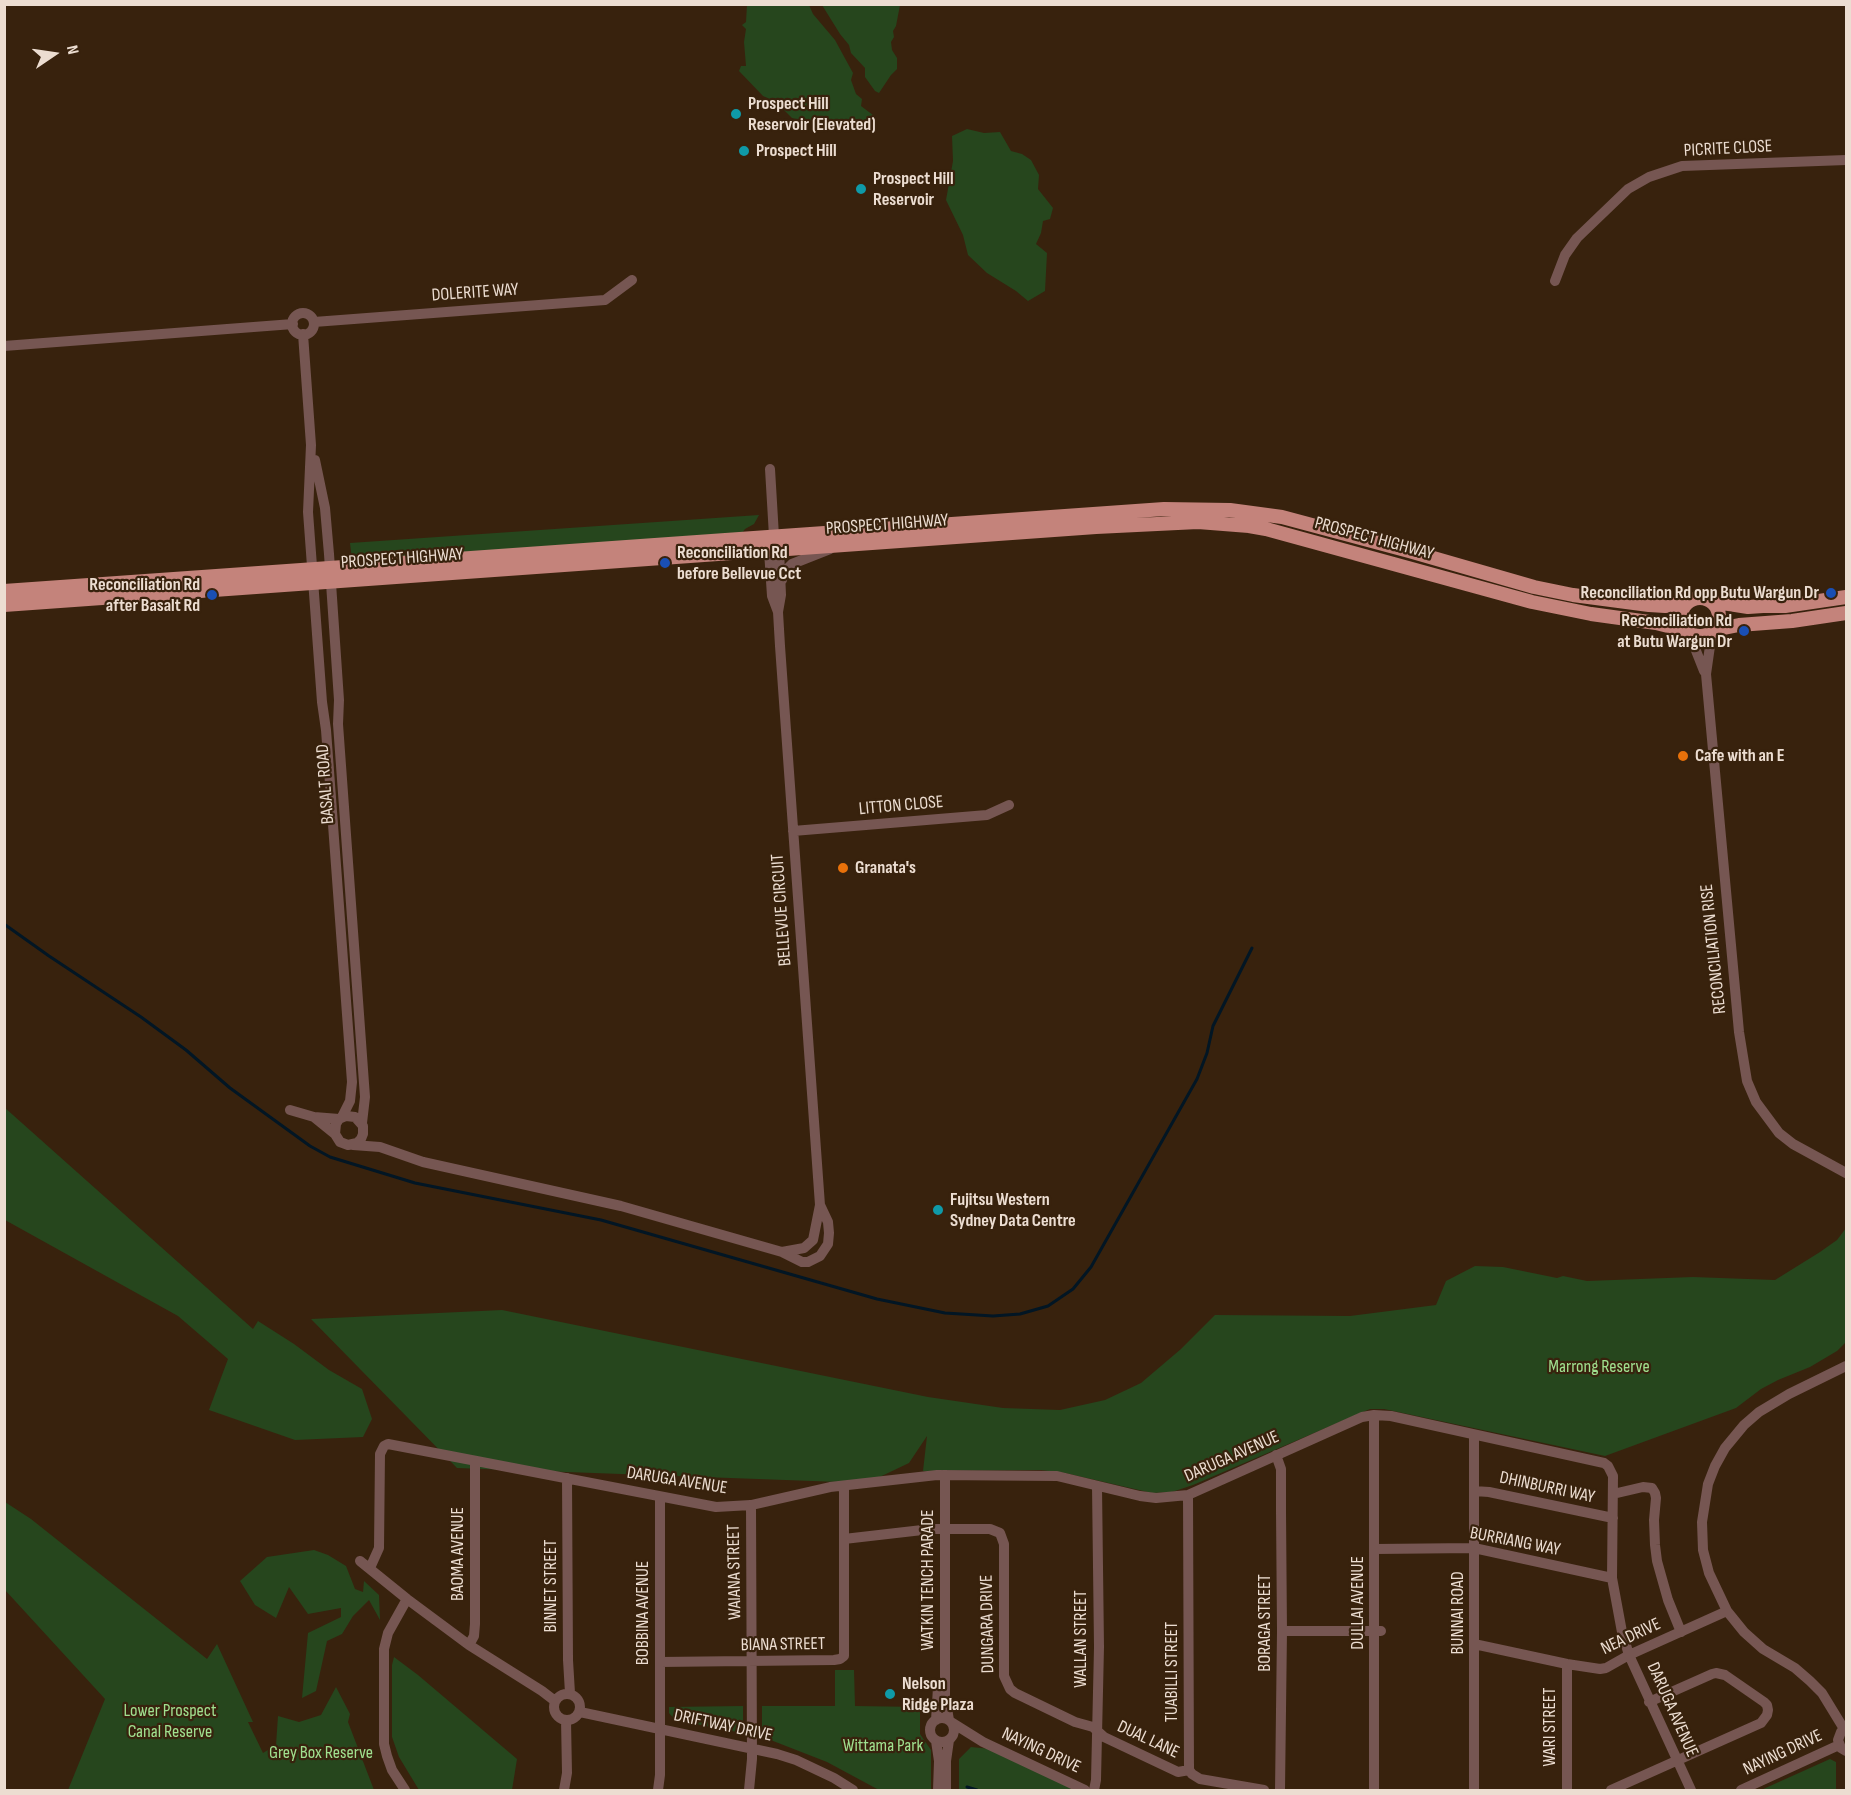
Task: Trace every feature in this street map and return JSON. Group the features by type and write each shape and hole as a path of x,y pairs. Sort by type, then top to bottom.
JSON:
{"main road":[{"name":"PROSPECT HIGHWAY","path":"330,575 774,536 1164,508 1230,510 1282,517 1552,591 1596,599 1665,606 1688,602"},
{"name":"PROSPECT HIGHWAY","path":"4,591 774,551 1183,522 1249,526 1332,546 1532,602 1591,614 1656,623 1688,632"},
{"name":"PROSPECT HIGHWAY","path":"4,605 313,576"},
{"path":"1846,597 1785,606 1748,607 1698,598 1688,602 1681,618 1688,632 1701,636 1739,625 1792,621 1846,613"},
{"path":"1710,601 1716,607 1719,618 1713,631"}],"street":[{"name":"PICRITE CLOSE","path":"1555,281 1564,255 1577,238 1628,189 1649,177 1667,170 1692,166 1846,160"},
{"name":"DOLERITE WAY","path":"314,322 605,300 632,280"},
{"path":"305,313 311,316 314,322 310,332 303,334 294,330 292,324 295,317 305,313"},
{"path":"4,346 292,324"},
{"name":"BASALT ROAD","path":"303,334 311,445 308,512 352,1082 350,1101 340,1118"},
{"name":"BASALT ROAD","path":"311,445 325,508 365,1097 362,1124"},
{"name":"BELLEVUE CIRCUIT","path":"353,1145 380,1147 423,1162 621,1206 782,1252 804,1248 813,1240 820,1205 778,612 772,596 774,536 770,470"},
{"path":"781,585 784,572 792,564 838,546"},
{"name":"BELLEVUE CIRCUIT","path":"774,551 782,595 778,612"},
{"name":"RECONCILIATION RISE","path":"1713,631 1706,674 1739,1032 1747,1081 1756,1102 1779,1133 1793,1144 1846,1173"},
{"name":"RECONCILIATION RISE","path":"1688,632 1706,674"},
{"path":"330,777 342,776"},
{"name":"LITTON CLOSE","path":"793,831 987,815 1009,805"},
{"path":"290,1110 314,1118 351,1116 359,1119 380,1147"},
{"path":"314,1118 335,1134 340,1142 348,1145 353,1145 361,1139 362,1124"},
{"path":"335,1134 336,1124 340,1118"},
{"path":"1843,1748 1839,1736 1845,1729 1822,1693 1795,1668 1763,1649 1744,1632 1727,1611 1709,1573 1704,1550 1702,1522 1708,1484 1715,1466 1725,1448 1744,1425 1759,1412 1789,1394 1846,1366"},
{"name":"DARUGA AVENUE","path":"370,1568 379,1548 380,1454 384,1446 395,1444 475,1462 716,1508 751,1505 830,1487 941,1475 1058,1476 1156,1498 1188,1495 1362,1417 1378,1415 1604,1463 1611,1470 1613,1476 1612,1578 1617,1609 1629,1656 1690,1791"},
{"name":"DULLAI AVENUE","path":"1378,1415 1381,1791"},
{"name":"BUNNAI ROAD","path":"1474,1435 1474,1791"},
{"name":"BORAGA STREET","path":"1276,1455 1281,1468 1280,1791"},
{"name":"BAOMA AVENUE","path":"469,1645 474,1636 475,1624 475,1462"},
{"name":"WATKIN TENCH PARADE","path":"941,1475 945,1697 950,1721"},
{"name":"BINNET STREET","path":"567,1478 570,1693"},
{"name":"BIANA STREET","path":"660,1662 834,1660 844,1656 844,1486"},
{"name":"WALLAN STREET","path":"1094,1791 1099,1647 1096,1486"},
{"path":"1613,1494 1643,1487 1652,1488 1655,1493 1657,1562 1668,1600 1682,1632"},
{"name":"DHINBURRI WAY","path":"1474,1491 1489,1492 1613,1518"},
{"name":"TUABILLI STREET","path":"1188,1495 1190,1770"},
{"name":"BOBBINA AVENUE","path":"658,1791 660,1775 660,1497"},
{"name":"WAIANA STREET","path":"749,1791 753,1660 751,1505"},
{"path":"844,1539 942,1528"},
{"name":"WATKIN TENCH PARADE","path":"936,1720 939,1696 942,1528"},
{"name":"DUNGARA DRIVE","path":"942,1528 990,1529 1000,1533 1004,1544 1004,1677 1006,1683 1015,1693 1075,1722 1096,1729"},
{"name":"BURRIANG WAY","path":"1378,1549 1474,1548 1612,1578"},
{"path":"360,1561 469,1645 555,1701"},
{"path":"405,1791 393,1770 384,1744 384,1649 388,1633 407,1599"},
{"name":"NEA DRIVE","path":"1474,1644 1600,1669 1727,1611"},
{"path":"1282,1631 1378,1631"},
{"name":"DULLAI AVENUE","path":"1374,1791 1378,1631"},
{"name":"WARI STREET","path":"1567,1664 1567,1791"},
{"path":"1611,1791 1761,1723 1767,1715 1767,1705 1725,1675 1716,1673 1649,1702"},
{"path":"564,1693 570,1693 578,1698 580,1712 571,1719 561,1719 555,1713 555,1701 564,1693"},
{"name":"DRIFTWAY DRIVE","path":"580,1712 752,1747 796,1760 834,1778 849,1789"},
{"path":"938,1791 939,1761 936,1741 930,1732 931,1725 942,1718 950,1721 954,1731 949,1740 946,1761 946,1791"},
{"path":"564,1791 567,1773 566,1720"},
{"name":"NAYING DRIVE","path":"950,1721 983,1742 1085,1791"},
{"name":"DUAL LANE","path":"1096,1729 1104,1737 1178,1772 1190,1770"},
{"path":"936,1741 943,1743 949,1740"},
{"name":"NAYING DRIVE","path":"949,1740 983,1742"},
{"name":"NAYING DRIVE","path":"1741,1791 1843,1748"},
{"path":"1190,1770 1200,1779 1264,1791"}],"green space":[{"path":"747,5 809,5 813,14 835,40 853,73 851,80 856,94 862,99 861,106 873,115 870,121 871,129 866,131 860,128 821,122 812,123 792,118 776,102 763,96 739,71 741,66 746,66 744,42 746,29 742,25 746,22"},
{"path":"822,5 900,5 891,42 892,50 897,58 897,69 879,93 865,77 865,68 851,53 849,45"},
{"path":"967,129 984,133 1000,132 1011,151 1031,160 1039,175 1038,189 1053,208 1050,219 1043,221 1036,244 1047,253 1045,291 1028,301 987,273 968,255 963,235 946,200 953,161 952,136"},
{"path":"759,515 754,524 742,533 352,560 350,543"},
{"path":"4,1107 253,1329 258,1321 329,1370 362,1389 372,1419 363,1437 295,1440 209,1410 228,1359 178,1316 5,1220"},
{"name":"Marrong Reserve","path":"1846,1228 1846,1342 1837,1351 1810,1367 1761,1389 1736,1408 1605,1456 1384,1409 1370,1409 1172,1492 1152,1493 1065,1473 1041,1470 923,1471 927,1436 909,1463 867,1483 457,1468 311,1319 502,1310 928,1397 1003,1408 1060,1410 1105,1400 1141,1383 1181,1349 1215,1315 1350,1316 1436,1305 1446,1281 1475,1266 1503,1267 1557,1278 1563,1276 1587,1281 1693,1277 1775,1280 1837,1240"},
{"name":"Lower Prospect Canal Reserve","path":"5,1502 31,1519 207,1659 217,1644 253,1722 248,1722 263,1753 276,1745 278,1716 299,1722 321,1715 336,1687 350,1714 348,1722 374,1790 68,1790 105,1699 5,1590"},
{"path":"314,1550 346,1566 355,1589 363,1592 364,1581 379,1595 380,1620 369,1600 353,1616 342,1634 327,1641 316,1691 302,1698 308,1633 341,1617 341,1608 308,1614 289,1587 276,1618 255,1605 240,1581 267,1557"},
{"path":"394,1657 517,1759 512,1790 419,1790 399,1757 392,1737"},
{"name":"Wittama Park","path":"835,1670 854,1670 855,1706 920,1707 920,1734 931,1750 931,1790 879,1790 827,1762 768,1739 762,1730 762,1706 835,1706"},
{"path":"743,1706 743,1727 737,1732 675,1720 669,1713 669,1707"},
{"path":"971,1747 991,1749 1075,1790 959,1790 959,1759"},
{"path":"1830,1759 1836,1762 1836,1790 1761,1790"}],"waterway":[{"path":"4,924 141,1017 186,1050 230,1088 310,1146 330,1157 415,1183 601,1220 877,1299 945,1313 993,1316 1020,1314 1048,1306 1073,1289 1091,1267 1197,1079 1207,1053 1213,1026 1252,948"},
{"path":"967,1787 977,1790"}],"place":[{"name":"Prospect Hill Reservoir (Elevated)","path":"736,114"},
{"name":"Prospect Hill","path":"744,151"},
{"name":"Prospect Hill Reservoir","path":"861,189"},
{"name":"Reconciliation Rd before Bellevue Cct","path":"665,563"},
{"name":"Reconciliation Rd opp Butu Wargun Dr","path":"1831,593"},
{"name":"Reconciliation Rd after Basalt Rd","path":"212,595"},
{"name":"Reconciliation Rd at Butu Wargun Dr","path":"1744,631"},
{"name":"Cafe with an E","path":"1683,756"},
{"name":"Granata's","path":"843,868"},
{"name":"Fujitsu Western Sydney Data Centre","path":"938,1210"},
{"name":"Nelson Ridge Plaza","path":"890,1694"}],"park label":[{"name":"Grey Box Reserve","path":"321,1753"}]}
